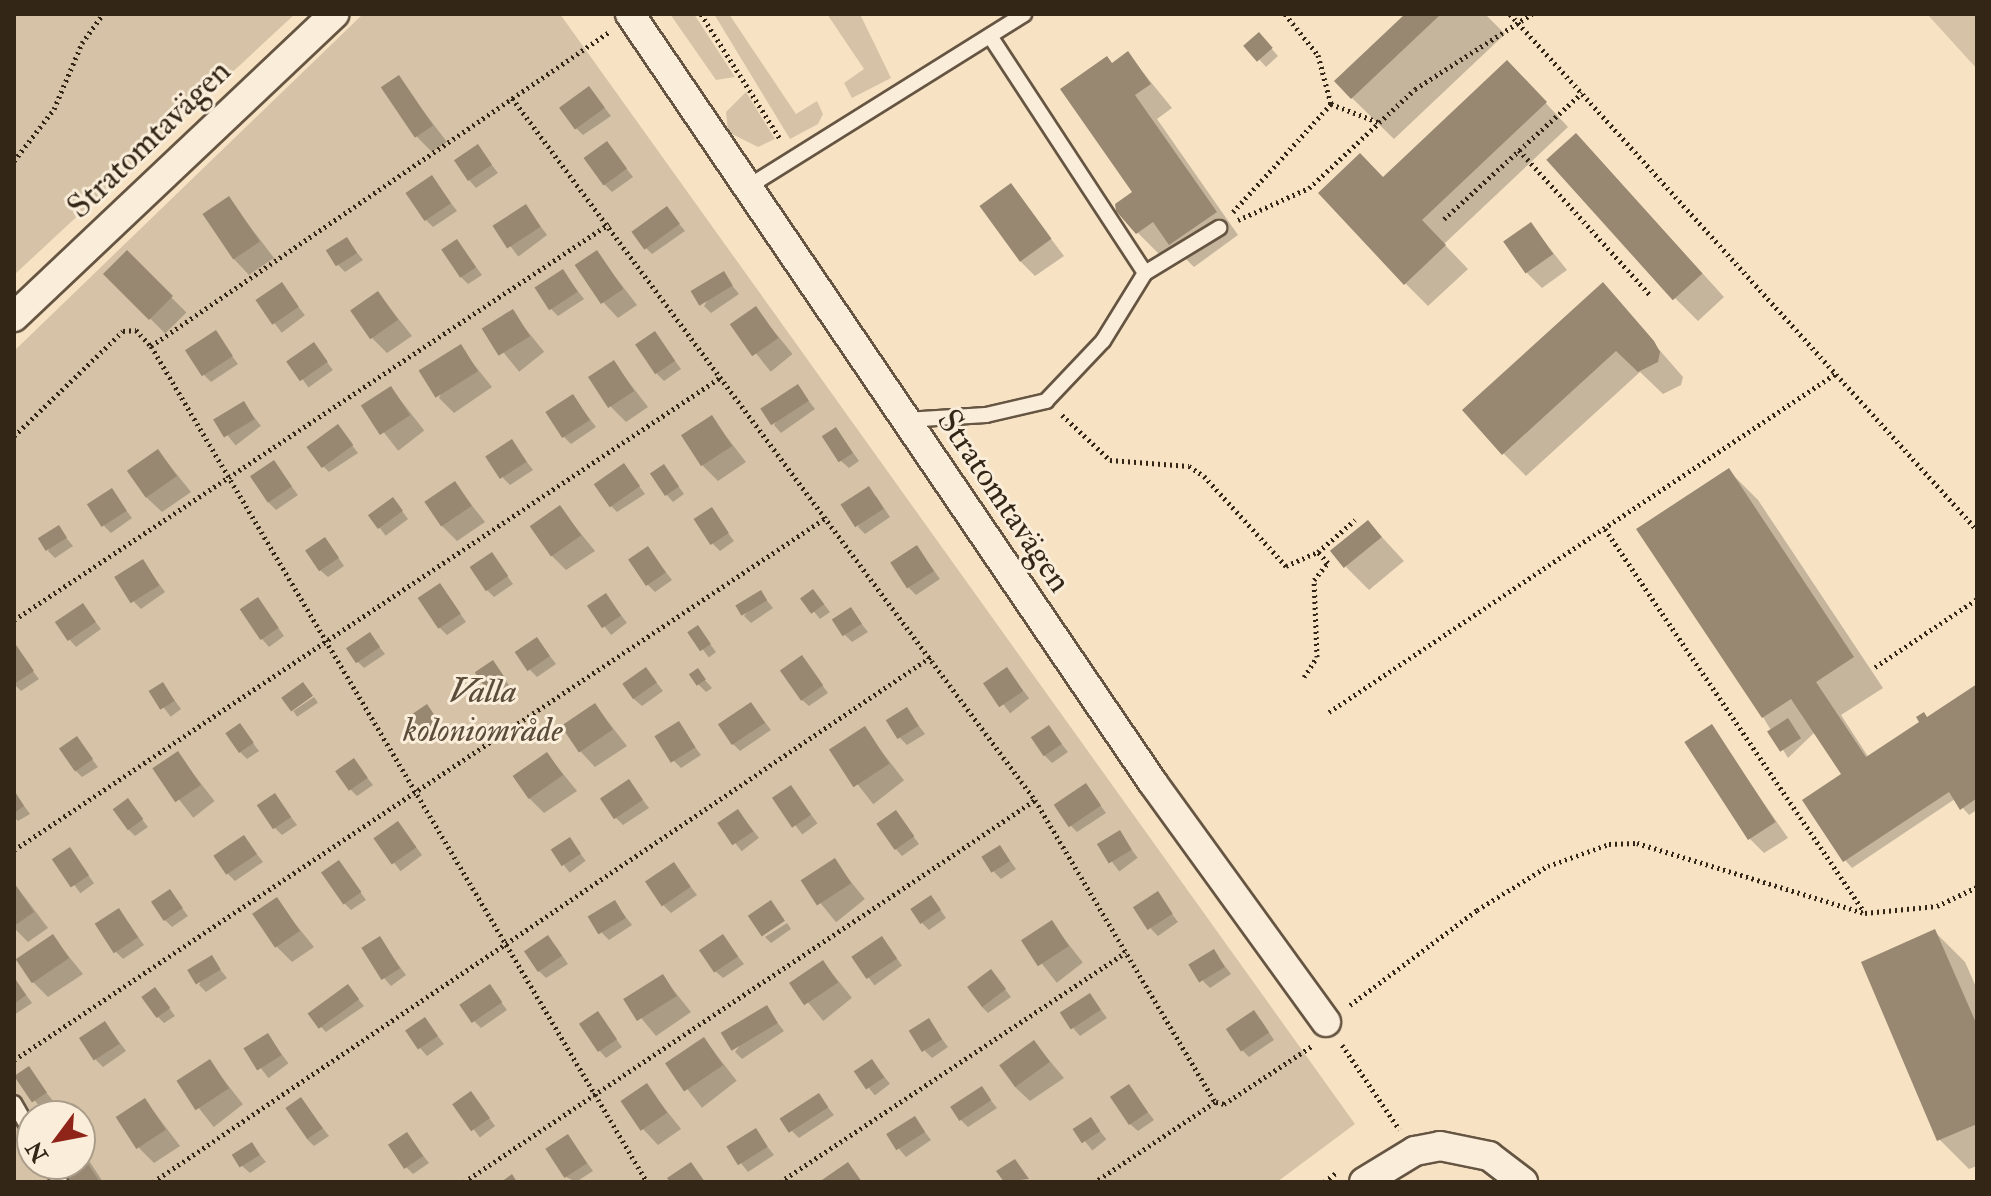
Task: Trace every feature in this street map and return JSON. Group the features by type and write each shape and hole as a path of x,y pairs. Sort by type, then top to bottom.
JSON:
{"street":[{"name":"Stratomtavägen","path":"14,317 334,14"},
{"name":"Stratomtavägen","path":"631,15 1153,783 1326,1022"},
{"path":"1364,1182 1415,1151 1467,1148 1489,1156 1523,1182"}],"lane":[{"path":"746,188 1024,14"},
{"path":"990,36 1145,273"},
{"path":"905,420 986,415 1046,401 1103,341 1145,273 1219,228"}],"path":[{"path":"14,161 54,109 82,43 103,14"},
{"path":"701,14 792,158"},
{"path":"1285,14 1318,55 1331,104"},
{"path":"1510,14 1977,530"},
{"path":"1219,228 1309,188 1415,89 1532,14"},
{"path":"151,346 631,15"},
{"path":"1444,219 1582,93"},
{"path":"512,98 932,656 1035,800 1215,1102"},
{"path":"1331,104 1378,122"},
{"path":"1219,228 1331,104"},
{"path":"1519,150 1651,296"},
{"path":"14,620 609,224"},
{"path":"14,436 123,331 136,330 151,346 324,643 417,792 647,1182"},
{"path":"1329,712 1835,374"},
{"path":"14,850 721,376"},
{"path":"1046,401 1110,460 1180,465 1204,476 1286,566 1318,552 1355,520"},
{"path":"14,1060 827,517"},
{"path":"1605,529 1865,913"},
{"path":"1304,677 1317,657 1314,580 1328,563 1318,552"},
{"path":"1875,667 1977,599"},
{"path":"153,1182 932,656"},
{"path":"464,1182 594,1091 1035,800"},
{"path":"1095,1182 1215,1102 1224,1104 1303,1053 1326,1022 1477,910 1548,866 1609,844 1637,843 1865,913 1937,906 1977,887"},
{"path":"780,1182 1126,952"},
{"path":"1326,1022 1415,1151"}],"green space":[{"path":"14,14 295,14 14,275"},
{"name":"Valla koloniområde","path":"363,14 560,14 1355,1124 1277,1182 14,1182 14,351"},
{"path":"670,14 694,14 735,77 716,80"},
{"path":"714,14 729,14 796,114 817,101 823,114 818,124 790,139"},
{"path":"827,14 860,14 891,78 852,98 844,83 864,69"},
{"path":"1927,14 1977,14 1977,69"},
{"path":"746,92 775,139 758,147 728,132 726,112"}],"building":[{"path":"1405,14 1441,14 1351,99 1334,81"},
{"path":"1259,32 1273,48 1257,62 1243,46"},
{"path":"1128,51 1151,84 1135,95 1217,212 1169,245 1153,222 1136,234 1116,211 1115,204 1132,192 1060,89 1107,56 1112,63"},
{"path":"1507,60 1547,102 1422,220 1446,245 1404,285 1318,193 1360,153 1383,177"},
{"path":"399,75 433,126 415,138 381,87"},
{"path":"589,86 605,108 575,130 559,108"},
{"path":"1576,133 1702,273 1673,300 1546,160"},
{"path":"607,141 627,169 604,186 584,158"},
{"path":"478,144 492,165 468,181 454,160"},
{"path":"432,175 451,203 424,221 405,193"},
{"path":"1011,183 1052,239 1020,262 979,206"},
{"path":"229,196 260,242 233,259 202,214"},
{"path":"526,204 541,227 507,248 492,226"},
{"path":"667,206 680,224 644,250 631,232"},
{"path":"1531,222 1553,254 1526,273 1503,242"},
{"path":"347,237 357,253 336,266 326,250"},
{"path":"457,239 476,267 460,278 441,250"},
{"path":"127,250 173,296 149,320 103,274"},
{"path":"597,250 623,289 601,304 575,265"},
{"path":"563,269 578,292 549,310 534,288"},
{"path":"724,271 733,286 699,306 691,291"},
{"path":"282,282 299,307 272,325 255,300"},
{"path":"1603,282 1654,341 1660,352 1658,362 1638,372 1616,351 1502,455 1462,410"},
{"path":"378,291 398,320 370,339 350,311"},
{"path":"756,306 778,338 752,356 730,324"},
{"path":"513,309 530,336 499,356 482,329"},
{"path":"216,330 233,356 202,376 185,350"},
{"path":"655,331 675,361 655,374 635,344"},
{"path":"314,342 328,362 300,381 286,362"},
{"path":"461,344 478,371 436,398 419,370"},
{"path":"614,360 634,391 608,408 588,377"},
{"path":"798,384 809,401 771,425 760,409"},
{"path":"391,386 410,415 380,435 361,406"},
{"path":"573,394 590,420 562,438 545,412"},
{"path":"244,401 255,419 224,438 213,420"},
{"path":"712,415 732,446 701,466 681,435"},
{"path":"338,424 353,445 322,468 306,447"},
{"path":"836,427 853,453 839,462 822,436"},
{"path":"512,439 527,462 500,479 485,456"},
{"path":"158,449 177,476 146,498 127,471"},
{"path":"274,460 292,487 268,503 250,476"},
{"path":"624,463 640,486 610,507 594,484"},
{"path":"664,464 679,486 665,496 650,474"},
{"path":"1729,468 1854,657 1816,682 1866,757 1919,722 1916,717 1924,712 1927,717 1977,684 1977,798 1960,810 1949,792 1843,862 1802,800 1841,774 1791,699 1762,718 1636,529"},
{"path":"455,481 472,506 441,527 424,502"},
{"path":"869,486 884,509 855,527 840,505"},
{"path":"112,488 127,511 102,527 87,504"},
{"path":"393,497 403,511 378,529 368,515"},
{"path":"560,505 581,535 551,557 530,526"},
{"path":"712,507 729,533 710,545 694,519"},
{"path":"1368,520 1382,537 1344,568 1330,551"},
{"path":"59,525 67,538 46,551 38,538"},
{"path":"325,537 339,558 319,571 305,550"},
{"path":"917,545 934,571 907,588 890,562"},
{"path":"648,546 666,573 646,586 628,559"},
{"path":"492,552 508,576 486,591 470,567"},
{"path":"143,559 159,585 131,603 114,577"},
{"path":"440,583 461,614 438,629 418,598"},
{"path":"813,589 824,604 811,614 800,598"},
{"path":"761,590 767,600 741,616 735,605"},
{"path":"606,593 621,615 602,628 587,606"},
{"path":"258,597 279,628 260,640 240,609"},
{"path":"83,603 96,622 68,641 55,622"},
{"path":"851,607 862,624 843,636 832,620"},
{"path":"698,625 711,644 700,651 687,632"},
{"path":"370,632 380,647 356,663 346,648"},
{"path":"537,637 550,656 527,671 515,652"},
{"path":"14,642 34,671 14,684"},
{"path":"802,655 823,685 801,701 780,670"},
{"path":"493,660 507,681 489,693 475,672"},
{"path":"646,667 657,683 633,699 622,684"},
{"path":"1007,667 1023,691 999,707 983,683"},
{"path":"698,668 706,680 697,686 689,674"},
{"path":"163,682 175,701 160,710 149,691"},
{"path":"303,682 313,696 291,712 281,698"},
{"path":"751,702 765,723 732,745 718,724"},
{"path":"595,703 613,730 579,752 561,726"},
{"path":"427,704 441,725 424,736 410,716"},
{"path":"907,707 919,726 897,739 886,720"},
{"path":"1788,718 1801,738 1780,752 1767,732"},
{"path":"679,721 695,747 671,763 654,736"},
{"path":"240,723 254,743 239,753 225,733"},
{"path":"1712,724 1776,822 1748,840 1684,742"},
{"path":"1049,725 1062,744 1044,756 1031,737"},
{"path":"865,726 890,764 853,787 829,749"},
{"path":"77,736 93,759 75,772 59,749"},
{"path":"178,751 201,785 175,802 152,768"},
{"path":"547,752 563,775 529,799 513,776"},
{"path":"354,758 368,778 349,791 335,771"},
{"path":"629,779 643,800 614,819 600,799"},
{"path":"1086,783 1101,805 1069,827 1054,805"},
{"path":"791,785 811,815 792,828 772,798"},
{"path":"14,790 24,806 14,813"},
{"path":"275,793 291,817 273,829 257,805"},
{"path":"128,798 143,819 128,830 113,809"},
{"path":"738,809 753,831 732,845 717,823"},
{"path":"896,810 914,836 895,850 876,824"},
{"path":"398,821 416,847 392,864 373,838"},
{"path":"1120,830 1132,850 1109,864 1097,844"},
{"path":"244,835 257,854 226,875 213,856"},
{"path":"570,837 581,854 562,866 551,850"},
{"path":"1000,845 1010,861 991,873 981,857"},
{"path":"70,847 89,875 71,887 52,859"},
{"path":"835,858 851,883 817,905 801,880"},
{"path":"339,860 361,892 343,905 321,873"},
{"path":"674,862 691,887 662,906 645,882"},
{"path":"14,883 34,912 14,926"},
{"path":"170,889 183,908 164,921 151,902"},
{"path":"1158,891 1173,914 1148,930 1133,907"},
{"path":"931,895 941,910 920,924 910,909"},
{"path":"277,897 300,931 275,948 252,914"},
{"path":"615,900 626,918 598,934 588,916"},
{"path":"771,900 785,921 762,936 748,916"},
{"path":"119,908 138,937 114,953 95,924"},
{"path":"1052,920 1069,946 1038,966 1021,940"},
{"path":"1935,929 1977,1025 1977,1124 1937,1141 1861,962"},
{"path":"53,934 69,958 32,983 16,959"},
{"path":"723,934 738,956 714,973 699,950"},
{"path":"548,935 562,956 538,972 524,951"},
{"path":"380,936 400,968 381,980 361,948"},
{"path":"882,936 897,958 866,979 851,957"},
{"path":"1214,949 1225,967 1199,982 1188,964"},
{"path":"212,955 221,970 196,985 187,970"},
{"path":"823,960 838,982 804,1005 789,983"},
{"path":"991,969 1006,989 982,1007 967,987"},
{"path":"663,974 677,996 637,1021 623,999"},
{"path":"14,977 26,995 14,1004"},
{"path":"348,984 359,999 319,1029 308,1013"},
{"path":"490,984 502,1002 472,1023 459,1005"},
{"path":"155,987 170,1008 157,1018 141,997"},
{"path":"1090,993 1101,1010 1071,1029 1060,1013"},
{"path":"767,1005 778,1023 732,1051 721,1033"},
{"path":"1254,1010 1269,1032 1241,1051 1226,1029"},
{"path":"598,1011 617,1039 598,1052 579,1024"},
{"path":"425,1017 438,1036 418,1049 405,1030"},
{"path":"929,1018 942,1039 922,1052 909,1031"},
{"path":"105,1021 120,1044 94,1061 79,1038"},
{"path":"268,1033 282,1055 257,1070 243,1048"},
{"path":"704,1037 723,1065 684,1091 665,1063"},
{"path":"1034,1040 1050,1062 1015,1087 999,1065"},
{"path":"210,1059 229,1088 196,1110 176,1081"},
{"path":"872,1059 884,1077 866,1090 854,1071"},
{"path":"29,1066 47,1093 30,1100 14,1076"},
{"path":"647,1083 667,1113 641,1131 620,1101"},
{"path":"1129,1084 1148,1112 1129,1125 1110,1097"},
{"path":"982,1086 991,1100 959,1121 950,1107"},
{"path":"471,1091 490,1118 471,1131 452,1104"},
{"path":"819,1093 828,1107 789,1133 780,1119"},
{"path":"301,1097 323,1128 307,1139 285,1108"},
{"path":"145,1098 166,1130 136,1149 116,1117"},
{"path":"915,1116 925,1132 896,1150 886,1134"},
{"path":"1091,1117 1100,1131 1082,1143 1073,1129"},
{"path":"756,1128 768,1147 738,1165 726,1147"},
{"path":"407,1132 423,1156 404,1169 388,1145"},
{"path":"568,1134 587,1163 564,1178 545,1149"},
{"path":"252,1142 260,1155 240,1167 232,1155"},
{"path":"1015,1159 1029,1179 1004,1182 996,1171"},
{"path":"691,1162 705,1182 670,1182 667,1178"},
{"path":"848,1162 862,1182 819,1182"},
{"path":"512,1174 517,1182 501,1182"},
{"path":"96,1176 100,1182 68,1180 96,1180"}]}
